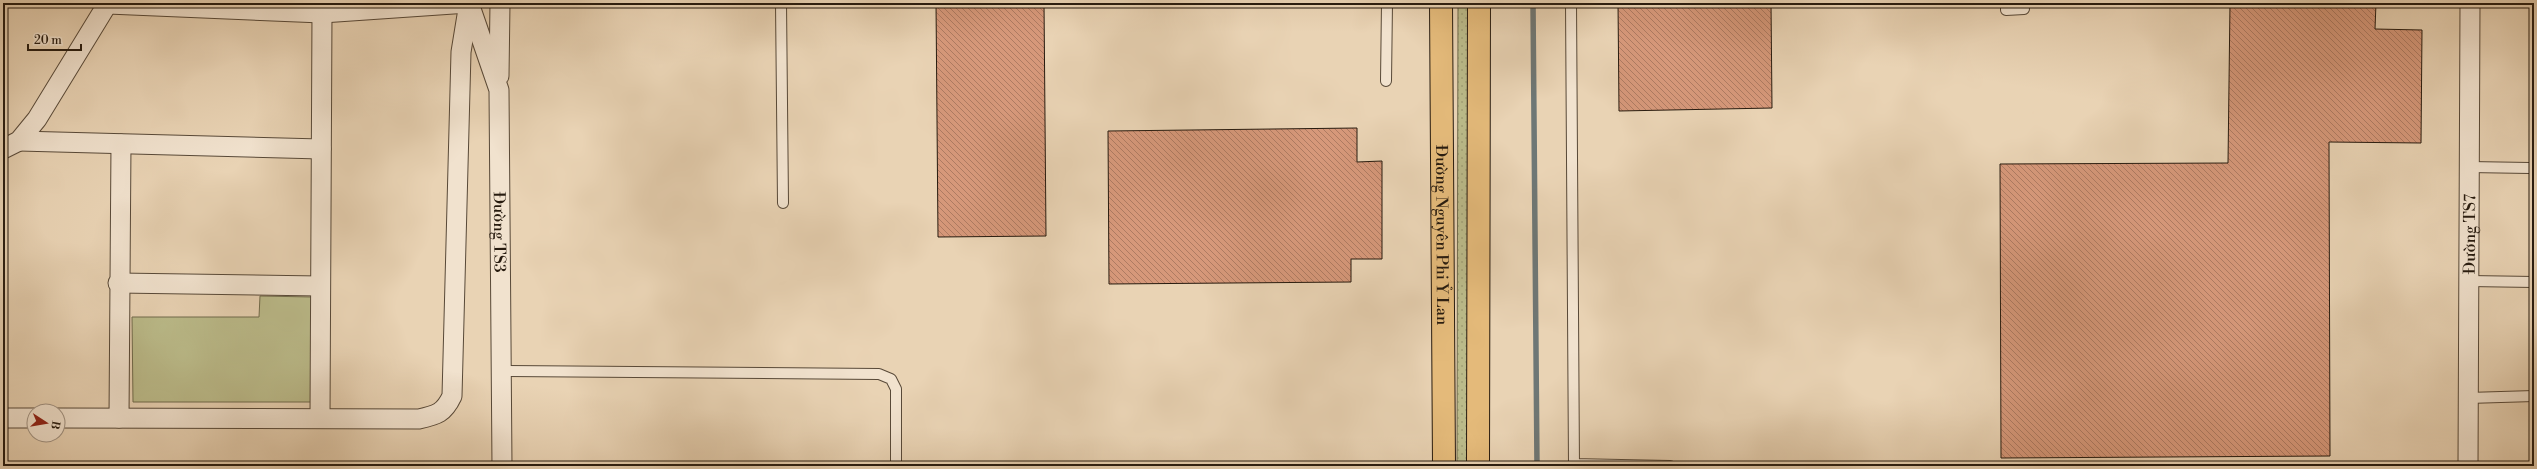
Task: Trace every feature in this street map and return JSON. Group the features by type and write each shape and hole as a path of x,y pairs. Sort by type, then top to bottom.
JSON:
{"main road":[{"name":"Đường Nguyên Phi Ỷ Lan","path":"1441,3 1444,466"},
{"path":"1478,466 1479,3"}],"street":[{"path":"11,145 37,119 108,3 322,13 469,3 461,52 452,396 446,409 433,416 419,419 320,417 66,418"},
{"name":"Đường TS3","path":"469,3 499,90 500,371 502,466"},
{"path":"499,90 500,3"},
{"name":"Đường TS7","path":"2468,466 2470,3"},
{"path":"320,417 322,13"},
{"path":"11,145 121,144 321,149"},
{"path":"118,418 118,283 121,144"},
{"path":"118,283 320,286"},
{"path":"3,418 26,418"}],"lane":[{"path":"781,3 783,203"},
{"path":"1386,3 1386,81"},
{"path":"1571,3 1573,465 1670,466"},
{"path":"2006,3 2006,10 2024,9"},
{"path":"2470,167 2530,168"},
{"path":"2469,281 2534,282"},
{"path":"500,371 879,374 891,379 896,389 896,466"},
{"path":"2468,398 2534,396"}],"green space":[{"path":"1458,3 1469,3 1468,466 1457,466"},
{"path":"260,296 312,297 311,402 133,402 132,317 259,317"}],"building":[{"path":"936,3 1044,3 1046,236 938,237"},
{"path":"1618,3 1771,3 1772,108 1619,111"},
{"path":"2230,3 2376,3 2375,29 2422,30 2421,143 2329,142 2330,456 2001,458 2000,164 2228,163"},
{"path":"1357,128 1357,162 1382,161 1382,259 1351,259 1351,282 1109,284 1108,131"}],"waterway":[{"path":"1533,3 1537,466"}]}
